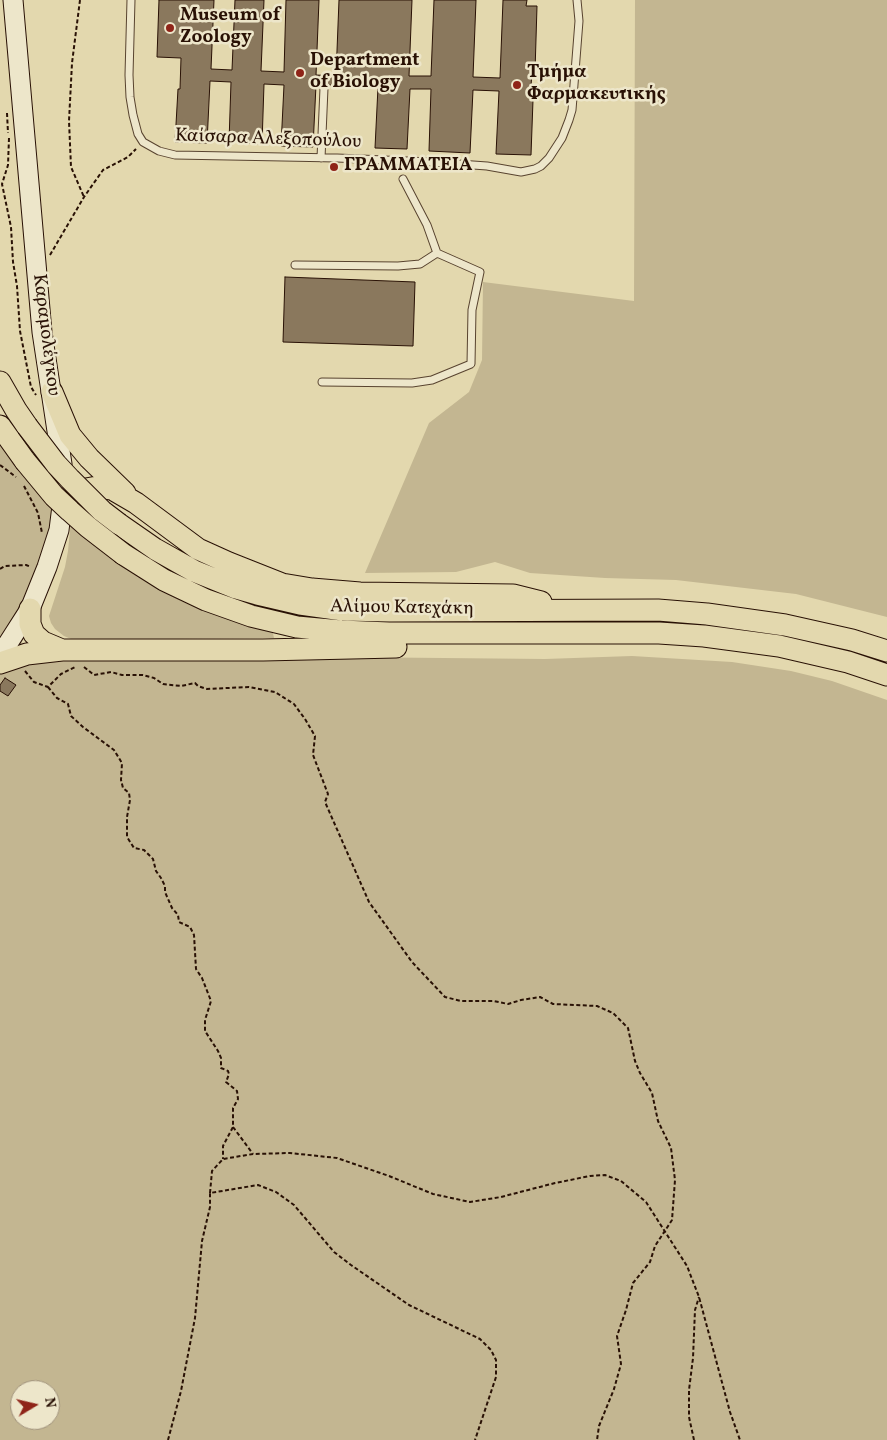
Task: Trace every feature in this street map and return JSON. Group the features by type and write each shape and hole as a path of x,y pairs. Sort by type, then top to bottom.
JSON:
{"main road":[{"name":"Καραμολέγκου","path":"0,656 30,609 47,568 59,530 62,506 62,464 42,332 13,0"},
{"name":"Αλίμου Κατεχάκη","path":"0,382 16,410 56,464 97,506 155,549 194,571 236,588 300,604 343,610 658,610 729,616 785,625 852,640 887,651"},
{"path":"52,392 70,435 89,458 136,503"},
{"name":"Αλίμου Κατεχάκη","path":"0,426 21,470 123,554 164,580 206,600 251,616 297,627 366,633 659,633 727,638 779,646 848,662 887,675"},
{"path":"62,506 78,491 96,487 112,489 136,503 198,549 282,584 312,589 360,593 513,595 572,610"},
{"path":"30,609 30,624 34,634 42,642 62,650"},
{"path":"0,663 27,654 62,650 263,650 426,646 505,632"}],"lane":[{"path":"131,0 130,97 132,116 143,142"},
{"name":"Καίσαρα Αλεξοπούλου","path":"143,142 159,151 175,155 431,162 486,166 521,172 535,169 549,158 562,138 572,110 579,21 577,0"},
{"path":"321,158 324,88"},
{"path":"322,382 412,383 432,380 471,364 472,310 480,272 437,253 427,225 403,179"},
{"path":"295,265 398,266 420,264 437,253"}],"path":[{"path":"80,0 72,63 69,121 72,167 84,197"},
{"path":"50,256 84,197 103,170 128,157 143,142"},
{"path":"0,465 12,473 21,470"},
{"path":"22,484 38,513 42,533"},
{"path":"0,569 5,566 26,565 36,570"},
{"path":"48,687 61,674 73,667 82,666 94,675 111,672 143,674 163,684 181,686 195,683 207,689 249,687 275,692 294,704 315,736 313,755 328,794 325,802 369,902 412,962 445,997 461,1001 494,1000 508,1004 540,997 553,1004 597,1006 614,1013 628,1028 640,1073 652,1093 658,1121 671,1148 675,1180 672,1220 656,1246 650,1262 633,1283 617,1336 622,1364 599,1426 597,1440"},
{"path":"24,670 34,682 48,687 57,698 68,704 71,716 114,750 122,763 121,780 123,788 129,793 127,837 134,848 144,850 153,859 156,871 165,886 164,892 178,915 179,922 190,927 194,935 196,968 211,1002 205,1020 205,1031 218,1051 221,1058 221,1068 228,1071 229,1074 226,1082 237,1091 238,1099 233,1108 233,1127 223,1146 223,1159"},
{"path":"233,1127 253,1154"},
{"path":"168,1440 181,1391 195,1318 202,1241 210,1207 212,1171 223,1159 253,1154 290,1153 337,1158 434,1194 470,1202 501,1197 590,1176 606,1175 621,1182 646,1202 687,1266 699,1297 730,1412 740,1440"},
{"path":"210,1193 258,1185 276,1192 294,1205 334,1252 351,1265 409,1305 480,1339 492,1350 496,1360 496,1376 475,1440"},
{"path":"694,1440 689,1417 689,1390 693,1358 695,1310 699,1297"}],"shaded area":[{"path":"635,0 887,0 887,617 796,594 676,580 530,573 495,562 456,572 365,573 429,423 469,392 482,360 483,282 634,301"},
{"path":"0,426 58,506 56,525 9,637 55,657 239,656 545,659 632,656 732,662 791,671 832,681 887,700 887,1440 0,1440"},
{"path":"71,520 272,629 274,638 89,640 71,639 64,636 55,629 49,616 65,567"}],"building":[{"path":"159,0 214,0 211,69 232,70 235,0 264,0 261,71 284,72 286,0 319,0 316,75 336,76 339,0 412,0 409,76 431,76 434,0 476,0 473,77 500,78 503,0 527,0 526,6 537,6 535,72 532,72 530,100 533,100 531,155 496,154 499,91 473,90 470,153 429,151 431,89 410,89 407,149 375,148 378,87 329,85 324,83 316,85 313,147 281,146 284,85 264,84 262,144 229,142 231,82 210,81 207,143 175,142 181,58 157,57"},
{"path":"285,277 415,282 413,346 283,342"},
{"path":"5,678 16,685 8,696 0,691 0,685"}],"place":[{"name":"Museum of Zoology","path":"170,28"},
{"name":"Department of Biology","path":"300,73"},
{"name":"Τμήμα Φαρμακευτικής","path":"517,85"},
{"name":"ΓΡΑΜΜΑΤΕΙΑ","path":"334,167"}]}
